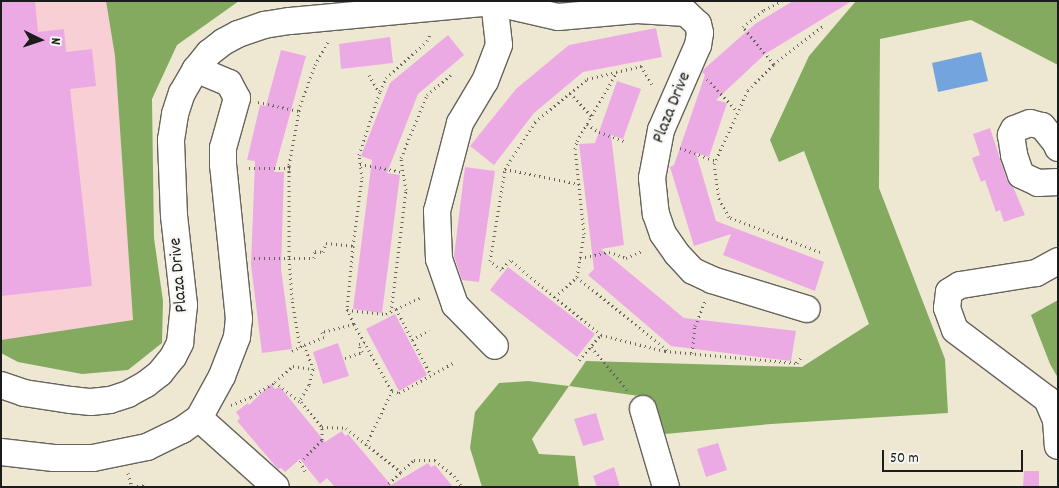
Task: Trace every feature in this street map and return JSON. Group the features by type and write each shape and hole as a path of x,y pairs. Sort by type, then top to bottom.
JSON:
{"street":[{"name":"Plaza Drive","path":"1,385 24,393 71,400 91,402 110,400 128,394 146,384 160,373 173,357 180,343 184,305 174,216 172,140 174,114 182,93 196,69 209,52 238,34 264,25 493,1 558,17 637,10 686,13 698,24 700,33 692,62 679,85 658,140 654,163 652,194 663,234 677,254 693,270 712,280 807,310"},
{"path":"493,1 500,45 485,81 460,123 437,211 439,259 455,305 495,346"},
{"path":"1,452 54,458 112,456 147,447 163,440 199,418 222,376 237,337 238,300 223,165 223,148 237,98 229,83 196,69"},
{"path":"1058,148 1056,142 1042,126 1030,123 1014,128 1011,135 1014,155 1021,175 1038,183 1058,182"},
{"path":"1058,261 1036,273 960,285 949,292 947,308 955,330 1048,399 1056,420 1058,446"},
{"path":"643,408 666,487"},
{"path":"199,418 276,487"}],"path":[{"path":"774,64 743,27 764,10 782,1"},
{"path":"299,401 309,385 313,369 302,346 292,300 289,257 290,168 299,111 315,65 342,16"},
{"path":"820,252 729,217 719,199 715,161 748,90 774,64 823,26"},
{"path":"430,34 427,42 386,78 379,92 359,155 362,178 347,310 392,391 399,393 453,363"},
{"path":"692,62 738,112"},
{"path":"652,84 641,66 587,78 535,122 505,169 490,261 501,270 510,260 601,335 669,351 797,363 801,357"},
{"path":"555,297 578,277 584,234 575,149 587,124 618,71"},
{"path":"369,75 379,92"},
{"path":"391,312 406,190 401,158 427,95 451,75"},
{"path":"570,93 592,117"},
{"path":"256,102 299,111"},
{"path":"587,124 599,132 626,142"},
{"path":"658,140 715,161"},
{"path":"360,164 403,172"},
{"path":"249,168 290,168"},
{"path":"505,169 579,184"},
{"path":"254,258 314,258 315,251 323,252 326,243 353,246"},
{"path":"580,258 609,252 626,258 642,251"},
{"path":"578,277 637,327 669,351"},
{"path":"692,353 695,326 712,280"},
{"path":"347,310 386,314 420,298"},
{"path":"396,309 431,375"},
{"path":"292,351 324,337 322,332 354,324"},
{"path":"412,340 429,330"},
{"path":"579,360 601,335"},
{"path":"345,358 362,352 360,344 365,342"},
{"path":"590,347 643,408"},
{"path":"224,408 252,396 275,382 293,366 313,369"},
{"path":"275,382 299,401 322,427 322,440 300,462 305,471"},
{"path":"366,445 392,391"},
{"path":"322,427 346,428 401,472"},
{"path":"385,487 414,460 435,460 454,476 462,487"},
{"path":"132,487 143,484 145,487"}],"shaded area":[{"path":"1,1 106,1 115,56 133,321 1,340"}],"green space":[{"path":"106,1 239,1 177,45 152,99 154,238 163,301 162,343 128,370 82,374 18,362 1,353 1,340 133,320 115,56"},
{"path":"856,1 1058,1 1058,65 971,20 880,39 879,188 945,359 948,413 771,424 665,434 653,398 569,386 586,361 802,367 869,324 804,151 779,162 770,140 809,56"},
{"path":"1058,300 1058,378 1050,364 1031,315"},
{"path":"528,381 569,386 532,439 539,454 575,456 579,487 482,487 470,448 475,412 499,383"}],"water":[{"path":"981,52 988,81 938,92 932,63"}],"building":[{"path":"1,1 35,1 38,32 64,29 66,52 92,49 96,86 70,89 92,286 1,296"},
{"path":"793,1 852,1 765,54 716,100 727,103 709,157 696,153 716,221 824,262 815,291 723,255 731,234 694,246 670,167 674,165 705,75 702,72 704,69 755,24"},
{"path":"656,28 662,57 583,72 534,113 494,165 470,146 516,89 569,45"},
{"path":"448,35 464,55 418,94 387,173 400,175 382,313 353,309 372,160 361,156 390,83"},
{"path":"390,37 393,63 341,69 339,44"},
{"path":"281,50 306,56 274,172 284,172 281,269 292,349 262,353 251,265 255,161 247,160 260,105 266,106"},
{"path":"617,81 641,89 623,139 611,135 624,245 601,249 684,318 796,331 791,361 671,346 588,275 594,269 579,144 595,143"},
{"path":"990,128 1007,180 1014,189 1025,215 1004,222 1000,210 996,212 985,180 981,182 972,158 980,155 973,134"},
{"path":"465,167 495,171 479,282 462,280 454,256"},
{"path":"508,267 595,334 577,357 490,290"},
{"path":"395,314 427,375 399,391 366,329"},
{"path":"338,343 349,376 323,384 313,352"},
{"path":"271,384 275,389 280,387 325,442 342,431 345,436 348,434 391,485 428,463 431,467 435,465 453,487 335,487 327,478 320,484 300,459 285,472 281,468 278,469 237,421 240,418 236,412 248,403 249,405"},
{"path":"596,413 604,440 583,446 574,419"},
{"path":"718,443 727,470 706,477 697,449"},
{"path":"614,467 620,487 597,487 593,476"},
{"path":"1024,471 1039,471 1039,487 1023,487"}]}
